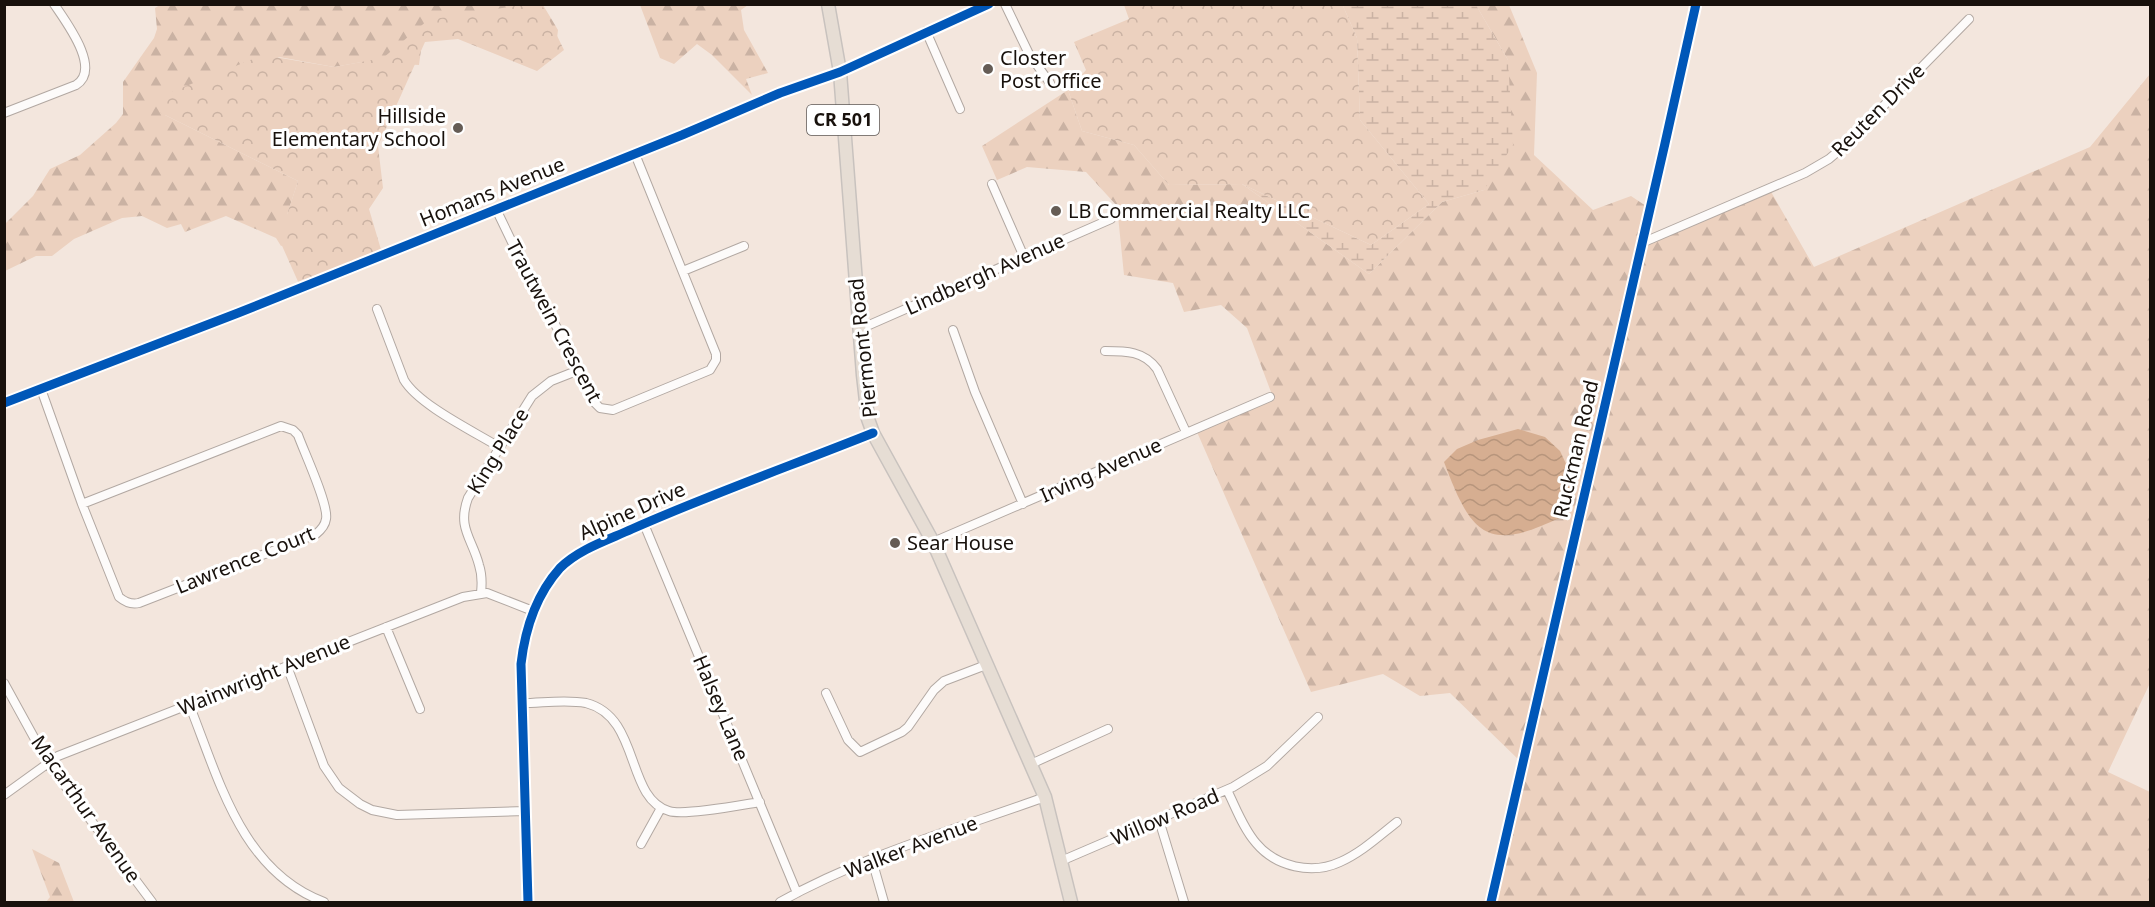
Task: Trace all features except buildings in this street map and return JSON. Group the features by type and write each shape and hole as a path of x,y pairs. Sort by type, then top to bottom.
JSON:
{"main road":[{"name":"Piermont Road","path":"828,4 840,72 868,420 933,542 1045,797 1071,903"}],"street":[{"path":"4,113 76,85 85,77 87,65 79,46 54,4"},
{"name":"Homans Avenue","path":"4,402 238,313 635,154 780,93 840,72 989,4"},
{"path":"1005,4 1029,54 1050,83"},
{"name":"Ruckman Road","path":"1491,903 1589,469 1644,242 1696,4"},
{"name":"Reuten Drive","path":"1644,242 1805,173 1829,159 1969,19"},
{"path":"926,31 960,109"},
{"name":"Trautwein Crescent","path":"496,209 524,270 570,350 595,405 606,410 613,410 710,370 716,360 716,354 635,154"},
{"path":"992,184 1024,257"},
{"name":"Lindbergh Avenue","path":"860,329 1111,219"},
{"path":"683,271 744,246"},
{"path":"377,309 409,389 499,447"},
{"path":"953,330 975,392 1023,504"},
{"path":"1105,351 1126,351 1151,360 1186,432"},
{"name":"King Place","path":"481,593 480,566 467,537 463,516 468,498 532,396 551,381 579,370"},
{"name":"Lawrence Court","path":"41,389 82,504 119,597 129,603 139,603 316,534 321,530 326,519 325,506 298,435 287,427 281,426 82,504"},
{"name":"Irving Avenue","path":"933,542 1270,397"},
{"name":"Alpine Drive","path":"528,903 521,664 523,645 533,611 550,581 571,559 582,552 644,524 873,433"},
{"name":"Halsey Lane","path":"644,524 797,892"},
{"path":"481,593 496,596 533,611"},
{"name":"Wainwright Avenue","path":"4,795 57,756 463,597 481,593"},
{"path":"386,627 420,709"},
{"path":"826,693 848,740 860,752 908,727 934,690 944,681 986,665"},
{"path":"286,666 324,766 339,788 360,804 379,812 397,815 525,812"},
{"name":"Macarthur Avenue","path":"4,683 48,763 152,903"},
{"path":"522,704 578,702 606,712 622,732 647,794 661,808 676,813 760,802"},
{"path":"189,705 233,815 252,846 283,878 324,903"},
{"name":"Willow Road","path":"1060,861 1227,790 1267,766 1318,717"},
{"path":"1031,765 1108,729"},
{"path":"1227,790 1256,844 1276,860 1302,868 1328,867 1340,863 1397,822"},
{"name":"Walker Avenue","path":"780,903 797,892 872,860 1045,797"},
{"path":"641,844 661,808"},
{"path":"1159,820 1184,903"},
{"path":"872,860 884,903"}],"green space":[{"path":"160,5 543,5 558,30 556,47 423,35 419,65 362,62 334,67 279,57 165,115 298,181 287,215 297,242 281,246 276,238 226,216 185,232 181,224 167,228 142,216 122,218 74,239 52,256 36,256 5,271 5,224 33,196 50,169 80,155 123,114 123,82 154,38 157,29 155,8"},
{"path":"521,5 542,5 564,50 537,71 458,39 425,42 378,146 383,188 369,209 382,253 300,286 279,239 298,181 159,112 159,97 263,55 334,67 383,58 428,20"},
{"path":"640,5 748,5 741,10 744,30 768,73 746,79 752,95 712,55 697,44 674,64 660,58"},
{"path":"1124,5 1343,6 1357,38 1360,120 1429,204 1371,245 1242,184 1169,185 1134,145 1082,131 1068,90 1086,70 1074,42 1129,19"},
{"path":"1339,5 1476,5 1508,60 1513,145 1484,190 1442,202 1369,274 1242,184 1371,245 1429,204 1360,120 1357,38 1343,6"},
{"path":"1476,5 1509,5 1537,73 1534,155 1593,210 1631,196 1646,206 1639,243 1770,190 1814,267 2090,147 2150,74 2150,683 2108,772 2150,792 2150,902 1491,902 1521,762 1450,693 1420,696 1383,674 1311,692 1197,432 1274,400 1247,328 1221,305 1184,312 1173,283 1124,275 1117,206 1086,172 1027,167 997,180 982,146 1068,90 1082,131 1134,145 1169,185 1242,184 1369,274 1442,202 1484,190 1508,60"},
{"path":"32,849 59,863 74,902 46,902 50,897"}],"water":[{"path":"1518,429 1545,437 1560,451 1568,468 1570,493 1561,517 1515,534 1498,535 1484,530 1473,521 1463,506 1444,462 1457,449 1478,440"}],"cycle path":[{"path":"4,403 238,313 682,135 780,93 840,72 989,4"},
{"path":"1491,902 1696,4"},
{"path":"528,902 521,664 525,638 533,613 552,578 568,561 604,541 873,433"}],"place":[{"name":"Closter Post Office","path":"988,69"},
{"name":"Hillside Elementary School","path":"458,128"},
{"name":"LB Commercial Realty LLC","path":"1056,211"},
{"name":"Sear House","path":"895,543"}]}
